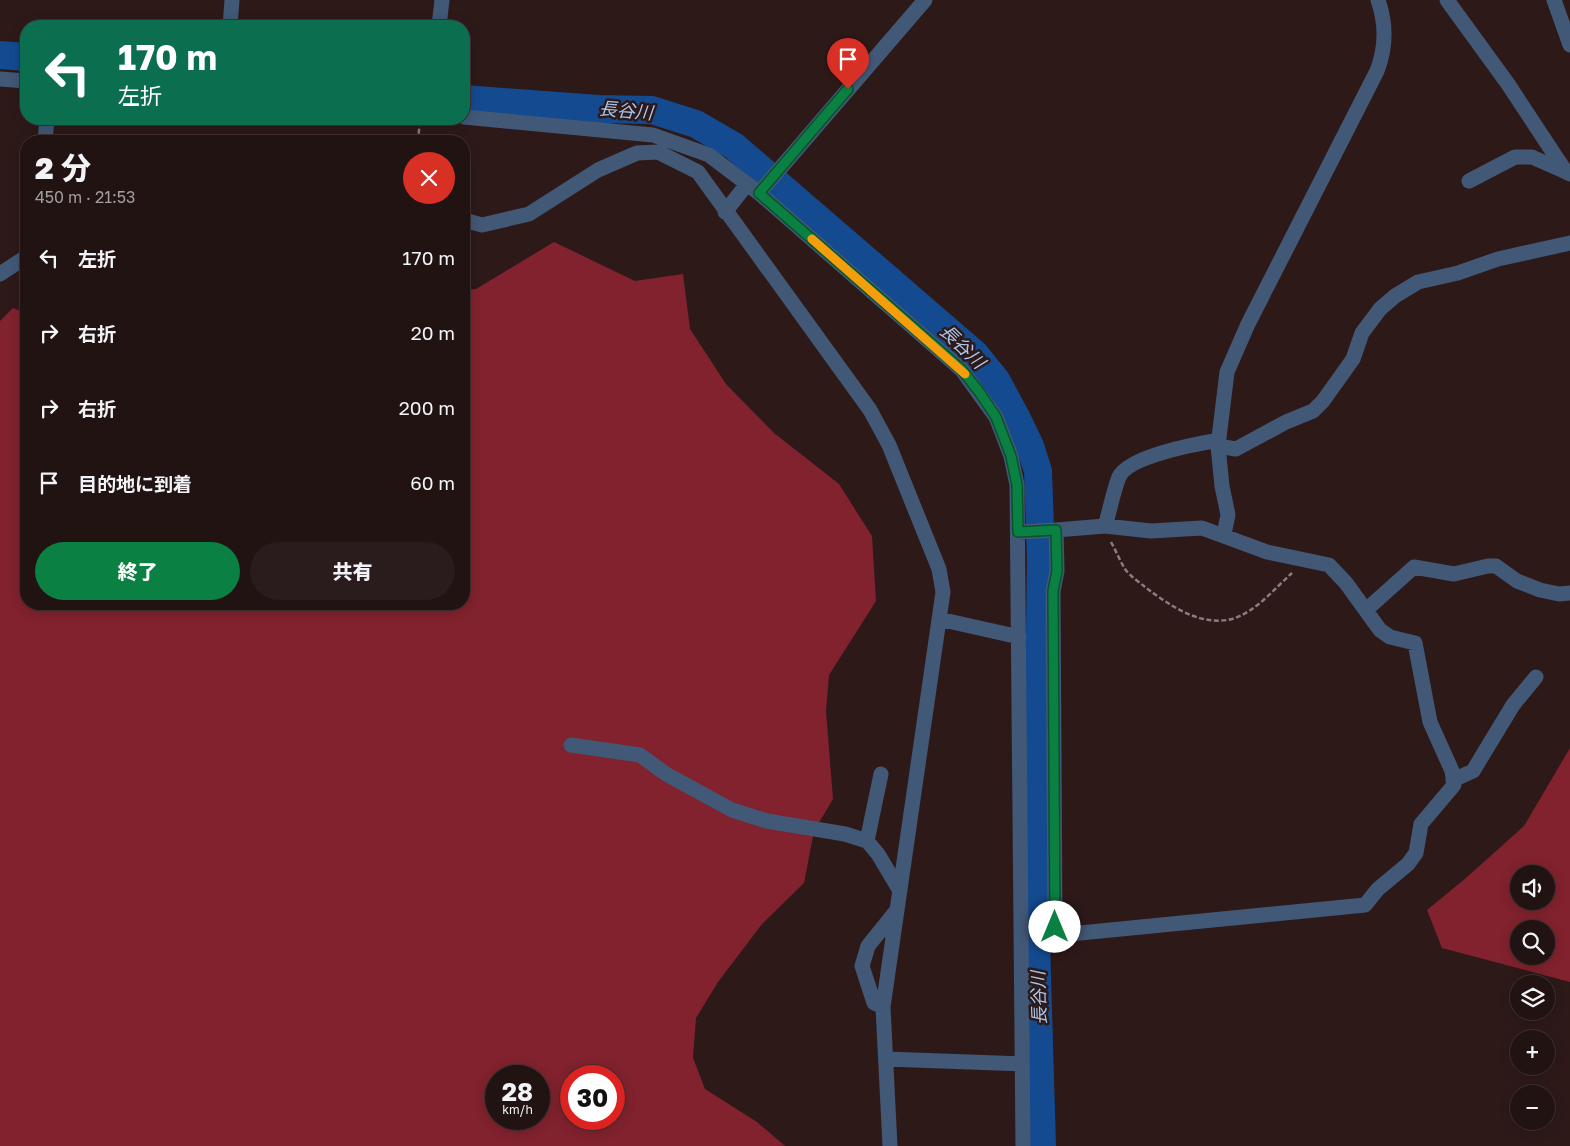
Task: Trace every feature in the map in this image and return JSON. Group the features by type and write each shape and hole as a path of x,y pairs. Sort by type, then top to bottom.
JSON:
{"street":[{"path":"230,20 232,0"},
{"path":"440,20 442,0"},
{"path":"725,212 753,188 925,0"},
{"path":"1224,534 1228,515 1222,486 1219,443 1227,372 1248,324 1383,58 1384,36 1378,0"},
{"path":"1447,0 1508,84 1568,173"},
{"path":"1554,0 1570,45"},
{"path":"0,79 20,81"},
{"path":"470,118 653,135 709,155 753,188 962,370 996,417 1011,456 1017,485 1023,1146"},
{"path":"470,222 482,225 528,214 598,170 637,153 658,152 698,172 725,212 870,410 889,445 939,570 943,592 883,1008 890,1146"},
{"path":"1469,181 1515,157 1532,157 1568,173"},
{"path":"1102,526 1120,476 1126,469 1164,451 1219,443 1236,449 1286,422 1313,411 1323,401 1353,359 1362,333 1380,309 1395,296 1418,282 1458,273 1498,259 1570,243"},
{"path":"0,274 20,261"},
{"path":"1018,532 1102,526 1151,531 1202,528 1224,534 1267,552 1329,565 1346,583 1385,634 1415,643 1430,722 1452,771 1454,785 1421,824 1416,853 1408,864 1378,889 1365,905 1070,934 1055,927 1053,591 1057,571 1056,530"},
{"path":"1366,610 1414,568 1454,574 1496,566 1516,581 1540,590 1559,594 1570,593"},
{"path":"939,619 1019,637"},
{"path":"1453,780 1473,771 1513,705 1536,677"},
{"path":"571,745 640,755 666,774 732,810 767,821 845,834 867,841 878,854 900,891"},
{"path":"867,841 881,774"},
{"path":"883,1008 874,1003 862,966 868,946 898,910"},
{"path":"886,1059 1022,1064"}],"path":[{"path":"1102,526 1126,570 1136,580 1167,603 1189,614 1212,620 1232,619 1252,610 1306,560"}],"shaded area":[{"path":"554,242 635,281 683,274 690,329 726,384 774,433 839,484 872,536 876,601 829,675 826,711 833,799 814,831 804,883 762,924 718,982 696,1018 693,1058 705,1089 757,1122 785,1146 0,1146 0,321 13,308 20,311 20,610 470,610 470,290 476,289"},
{"path":"1570,748 1570,982 1555,978 1555,975 1544,975 1442,948 1427,910 1524,826"}],"waterway":[{"name":"長谷川","path":"0,55 20,57"},
{"name":"長谷川","path":"470,99 598,109 652,110 696,124 734,146 975,354 996,380 1030,446 1038,471 1041,559 1036,943 1042,1146"}],"slow traffic":[{"path":"812,239 965,374"}],"route":[{"path":"848,89 759,193 962,370 996,417 1011,456 1017,485 1018,532 1056,530 1057,571 1053,591 1055,927"}]}
